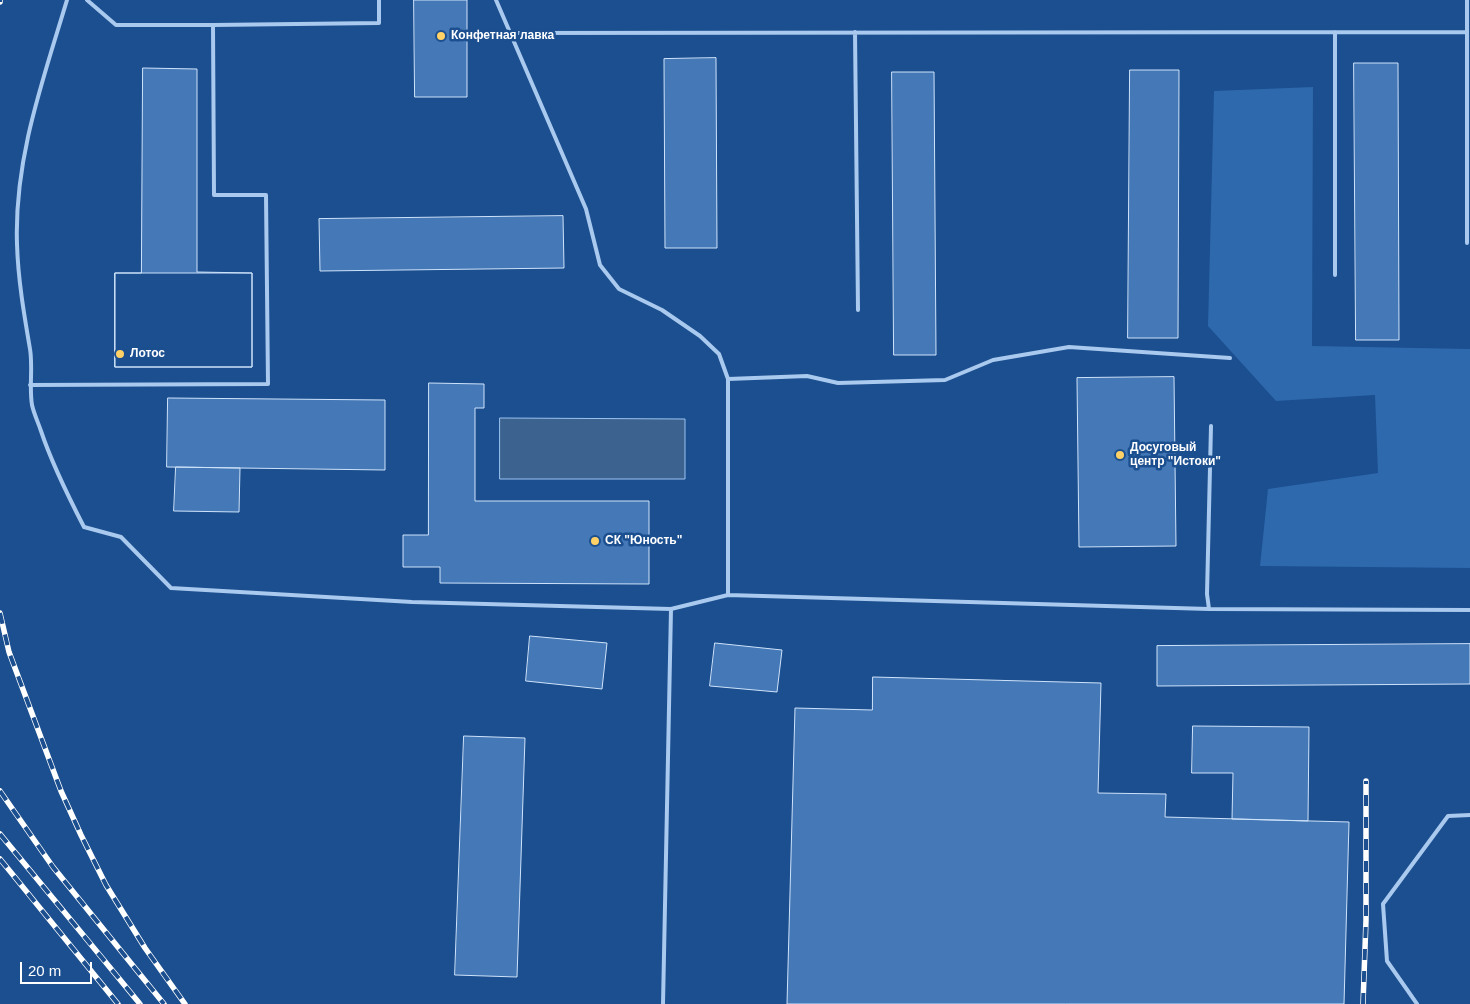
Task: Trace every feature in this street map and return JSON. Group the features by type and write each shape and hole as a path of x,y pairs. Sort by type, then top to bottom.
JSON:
{"lane":[{"path":"67,0 28,132 18,205 19,279 23,315 31,351 30,385 33,407 48,451 84,527 121,537 171,588 412,602 671,609 728,595 1209,609 1470,610"},
{"path":"87,0 116,25 379,24 379,0"},
{"path":"496,0 586,209 600,266 619,289 662,310 700,336 719,354 728,379 728,595"},
{"path":"1467,0 1467,243"},
{"path":"30,385 268,384 266,195 214,195 213,25"},
{"path":"855,32 858,310"},
{"path":"1335,32 1335,275"},
{"path":"511,33 1467,32"},
{"path":"728,379 806,376 838,383 945,380 993,360 1069,347 1230,358"},
{"path":"1209,609 1207,594 1211,426"},
{"path":"663,1004 671,609"},
{"path":"1417,1004 1387,961 1383,904 1448,816 1470,815"}],"shaded area":[{"path":"1313,87 1312,346 1470,349 1470,568 1260,566 1268,489 1378,473 1375,395 1276,401 1208,326 1214,91"},
{"path":"500,418 685,419 685,479 500,479"}],"building":[{"path":"414,0 467,0 467,97 415,97"},
{"path":"716,58 717,248 665,248 664,59"},
{"path":"1354,63 1398,63 1399,340 1356,340"},
{"path":"143,68 197,69 197,272 252,273 252,367 115,367 115,273 141,273"},
{"path":"1130,70 1179,70 1178,338 1128,338"},
{"path":"892,72 934,72 936,355 894,355"},
{"path":"563,216 564,268 320,271 319,219"},
{"path":"115,273 252,273 252,367 115,367"},
{"path":"1174,377 1176,546 1079,547 1077,378"},
{"path":"429,383 484,384 484,408 475,408 475,501 649,501 649,584 440,583 440,567 403,567 403,535 428,535"},
{"path":"168,398 385,400 385,470 167,467"},
{"path":"176,467 240,468 239,512 174,511"},
{"path":"530,636 607,643 602,689 526,681"},
{"path":"715,643 782,650 777,692 710,686"},
{"path":"1470,644 1470,684 1157,686 1157,646"},
{"path":"873,677 1101,683 1098,793 1166,794 1165,817 1349,822 1344,1004 787,1004 795,708 872,710"},
{"path":"1193,726 1309,727 1308,821 1232,819 1233,773 1192,773"},
{"path":"464,736 525,738 517,977 455,975"}],"railway":[{"path":"0,613 9,652 61,791 81,835 106,885 145,948 185,1004"},
{"path":"1363,1004 1366,920 1366,781"},
{"path":"0,791 53,867 164,1004"},
{"path":"0,834 140,1004"},
{"path":"0,859 118,1004"}],"place":[{"name":"Конфетная лавка","path":"441,36"},
{"name":"Лотос","path":"120,354"},
{"name":"Досуговый центр \"Истоки\"","path":"1120,455"},
{"name":"СК \"Юность\"","path":"595,541"}]}
